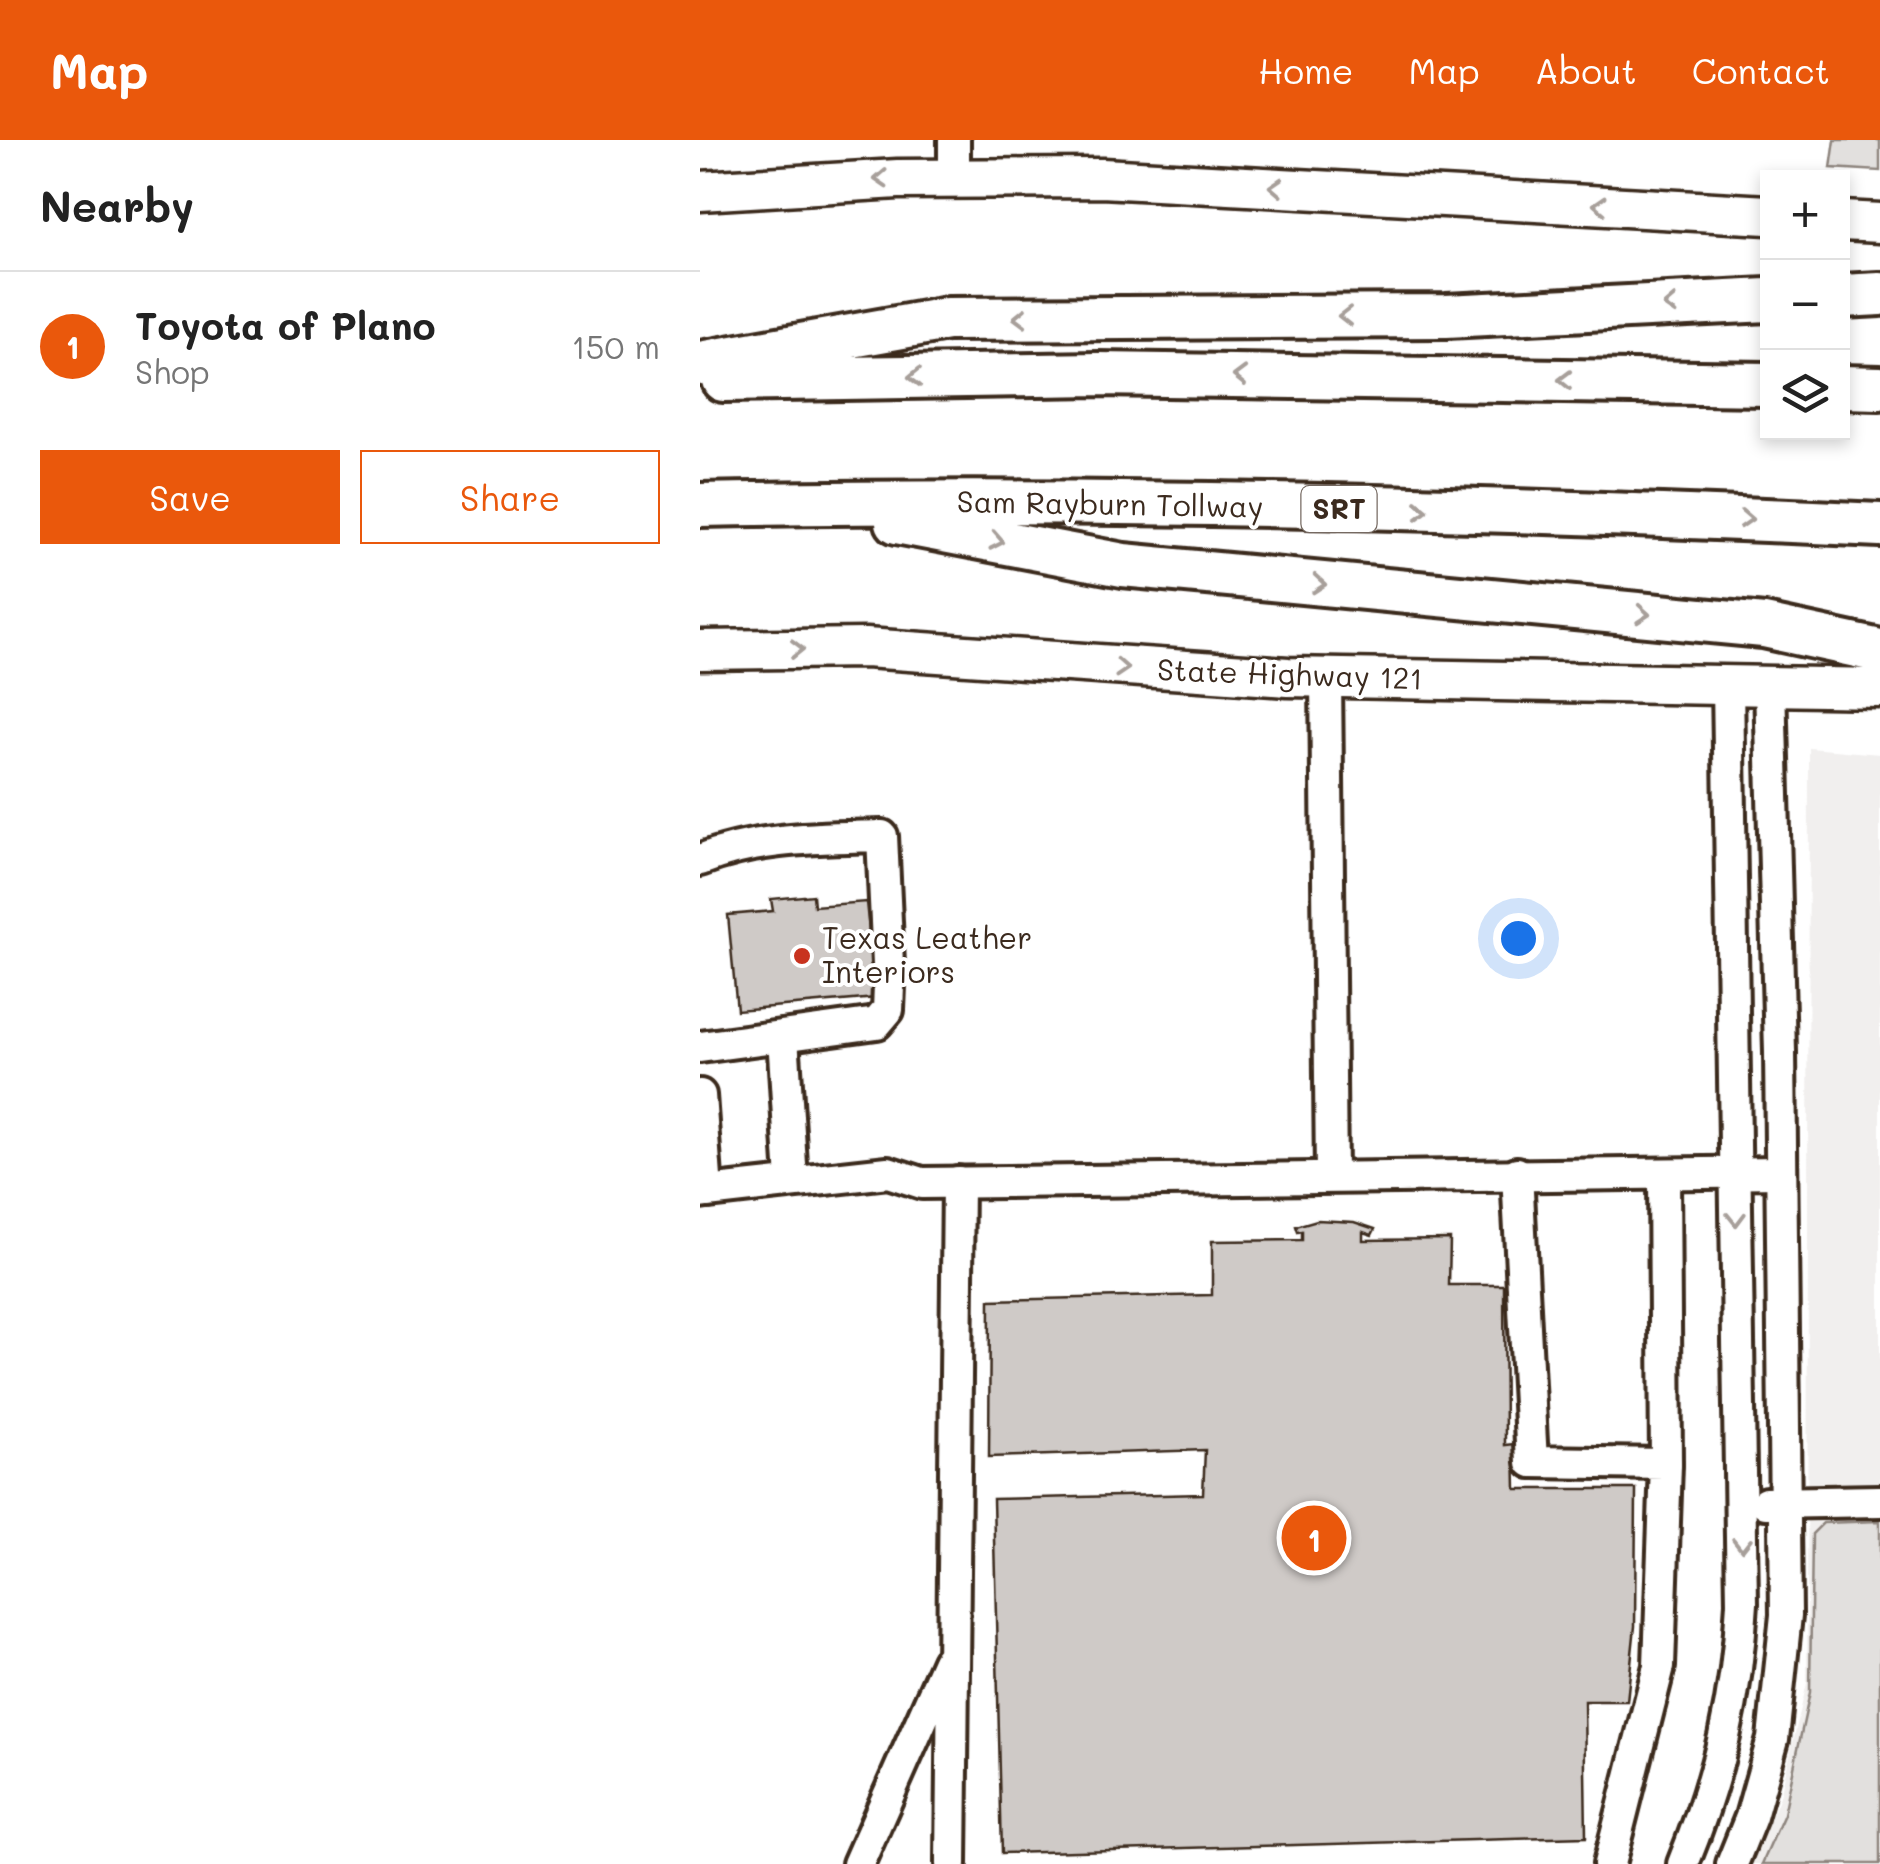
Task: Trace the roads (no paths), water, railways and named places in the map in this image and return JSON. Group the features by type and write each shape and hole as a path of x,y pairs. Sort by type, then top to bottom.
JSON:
{"highway":[{"path":"1850,296 1880,294"},
{"path":"700,363 948,319 1446,316 1760,300"},
{"path":"700,380 1098,374 1760,384"},
{"path":"1850,386 1880,388"},
{"path":"798,503 1123,565 1764,626 1880,651"},
{"name":"Sam Rayburn Tollway","path":"700,505 1124,504 1700,517 1880,526"}],"main road":[{"path":"700,191 898,178 1102,178 1760,216"},
{"path":"1850,221 1880,223"},
{"name":"State Highway 121","path":"700,650 865,648 1326,678 1880,688"}],"street":[{"path":"954,140 954,178"},
{"path":"1326,678 1331,1176"},
{"path":"1683,1864 1700,1823 1728,1728 1738,1669 1742,1503 1728,684"},
{"path":"1732,1864 1751,1817 1774,1739 1786,1615 1770,685"},
{"path":"1733,824 1774,823"},
{"path":"700,860 731,848 882,836 889,986 888,1010 878,1023 700,1047"},
{"path":"783,1036 792,1181"},
{"path":"700,1094 703,1192 888,1172 922,1182 958,1182 1781,1172"},
{"path":"1517,1173 1532,1462 1666,1464"},
{"path":"1609,1864 1659,1666 1666,1464 1664,1176"},
{"path":"952,1864 958,1182"},
{"path":"1742,1503 1880,1501"},
{"path":"858,1864 953,1650"},
{"path":"1728,1728 1774,1739"}],"place":[{"name":"Texas Leather Interiors","path":"802,956"},
{"name":"Toyota of Plano","path":"1314,1538"}]}
